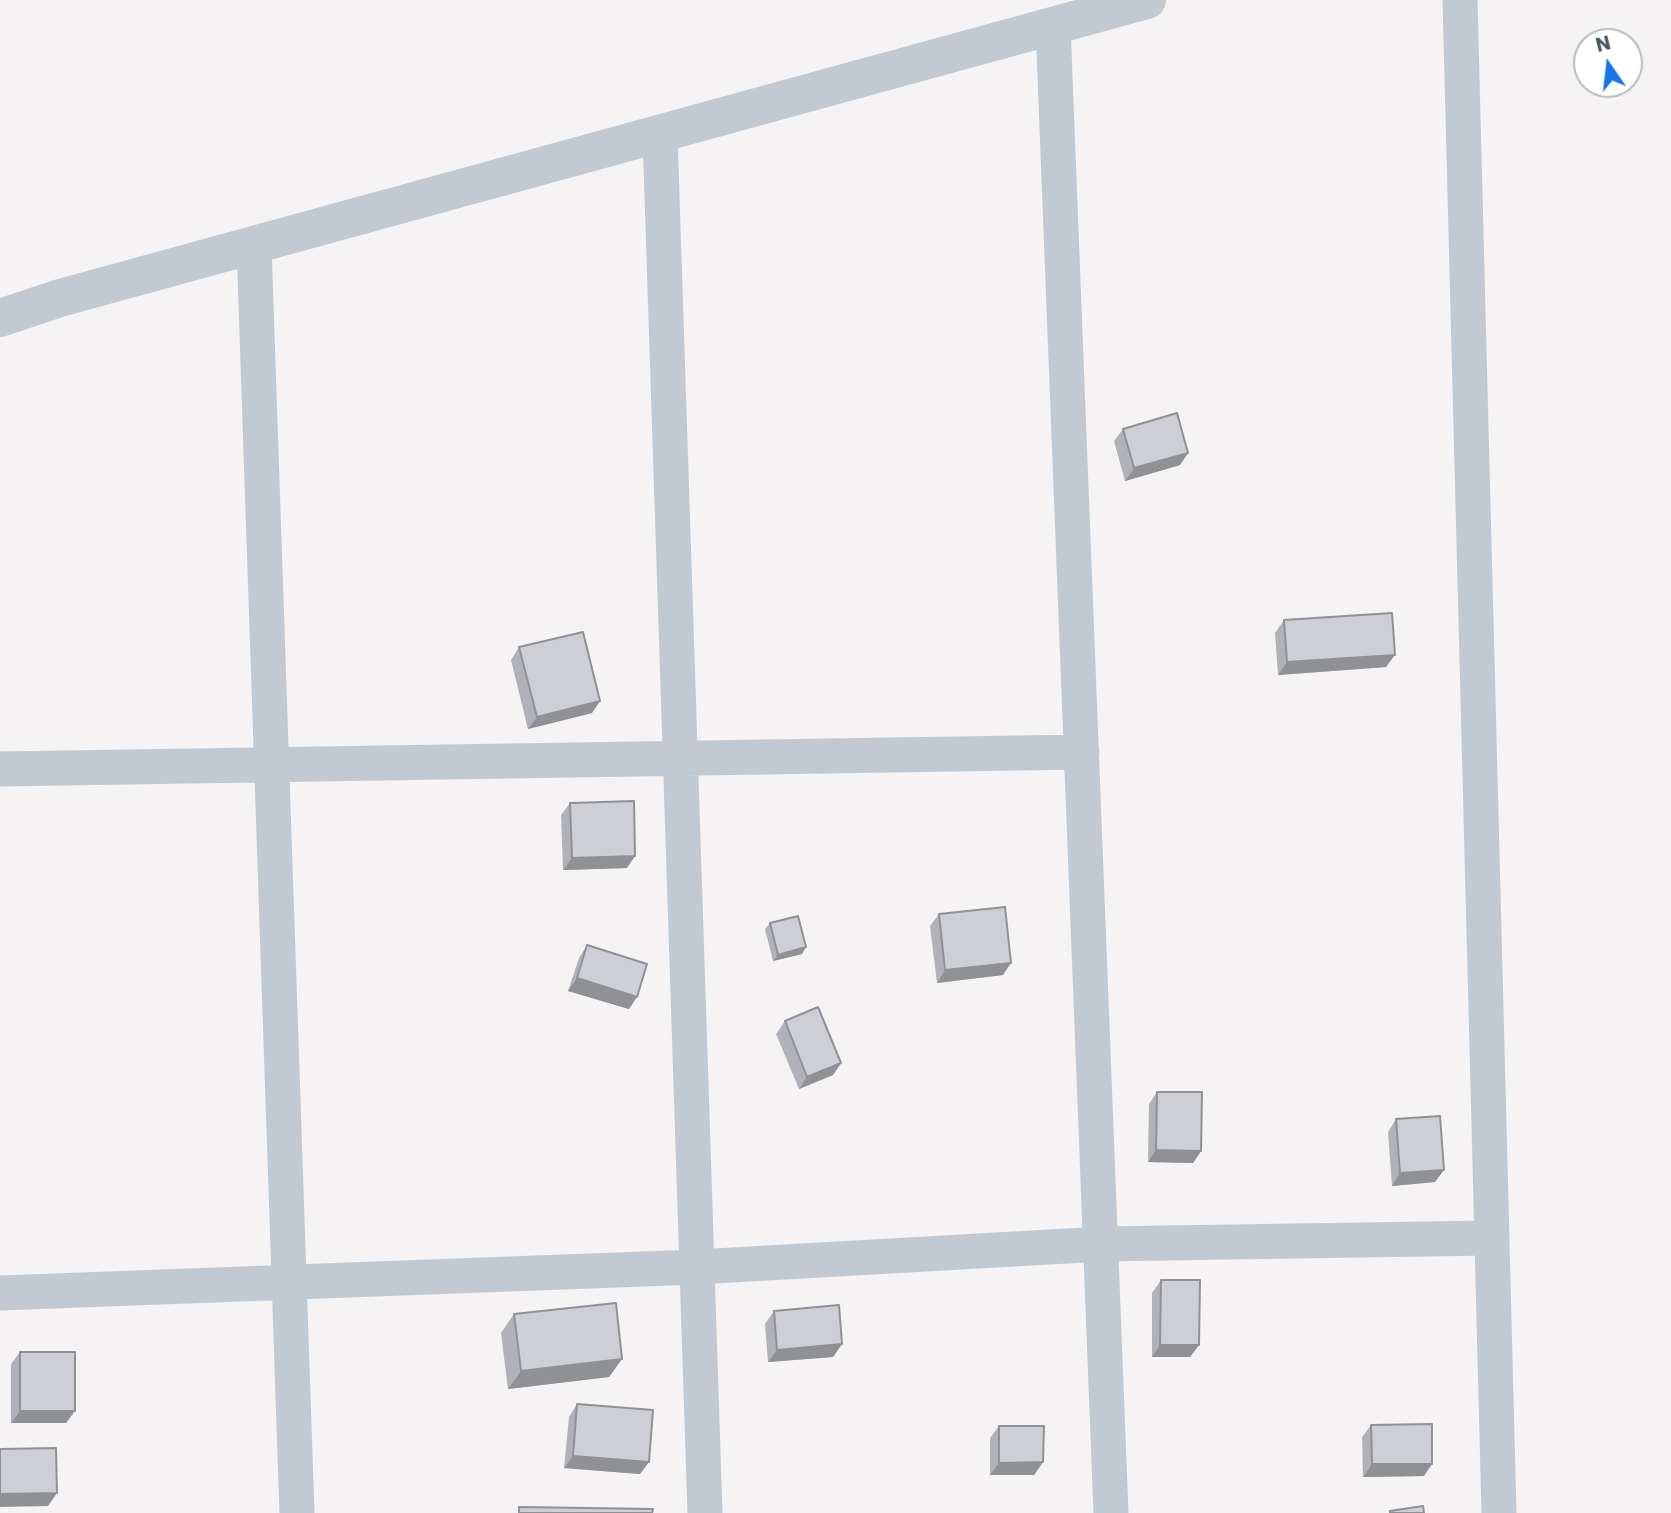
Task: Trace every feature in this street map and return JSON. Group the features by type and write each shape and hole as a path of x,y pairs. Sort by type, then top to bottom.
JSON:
{"street":[{"path":"0,318 60,298 1147,0"},
{"path":"1460,0 1499,1513"},
{"path":"1053,25 1111,1513"},
{"path":"660,135 705,1513"},
{"path":"254,245 298,1513"},
{"path":"0,769 1082,752"},
{"path":"0,1293 291,1280 697,1267 1102,1244 1490,1238"}],"building":[{"path":"1177,413 1188,453 1134,468 1123,429"},
{"path":"1392,613 1395,655 1287,662 1284,620"},
{"path":"583,632 600,701 537,717 519,647"},
{"path":"634,801 635,856 572,858 570,803"},
{"path":"1005,907 1011,963 945,970 939,914"},
{"path":"798,916 806,947 778,955 770,923"},
{"path":"587,945 647,964 637,997 577,978"},
{"path":"818,1007 841,1063 807,1077 785,1021"},
{"path":"1157,1092 1202,1092 1201,1151 1156,1150"},
{"path":"1440,1116 1444,1170 1400,1173 1396,1119"},
{"path":"1161,1280 1200,1280 1199,1345 1160,1345"},
{"path":"616,1303 622,1359 521,1371 514,1314"},
{"path":"839,1305 842,1344 777,1350 774,1311"},
{"path":"20,1352 75,1352 75,1411 20,1411"},
{"path":"577,1404 653,1410 649,1462 573,1456"},
{"path":"1432,1424 1432,1464 1372,1464 1371,1425"},
{"path":"999,1426 1044,1426 1043,1462 999,1463"},
{"path":"56,1448 57,1493 0,1494 0,1449"},
{"path":"1423,1506 1424,1513 1390,1513 1390,1511"},
{"path":"519,1507 653,1509 652,1513 519,1513"}]}
